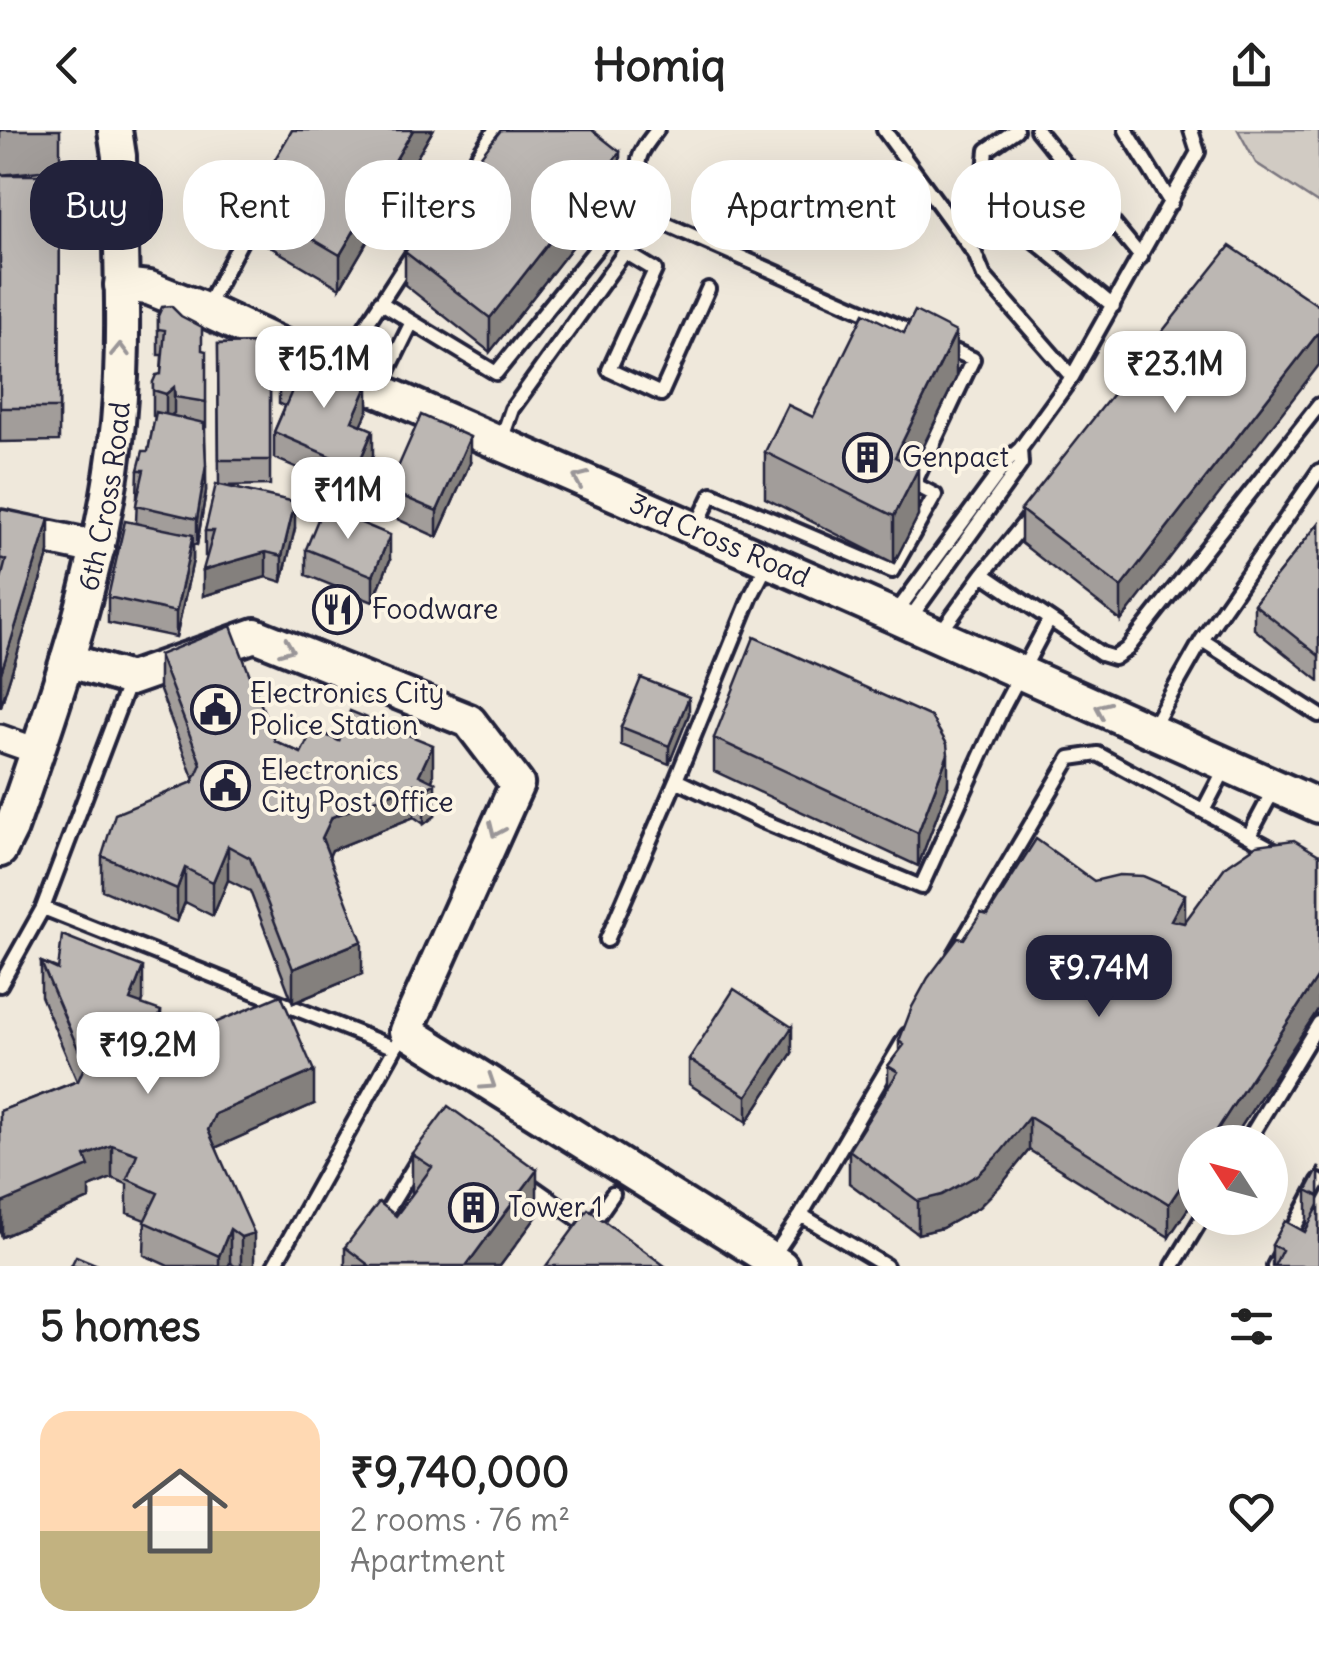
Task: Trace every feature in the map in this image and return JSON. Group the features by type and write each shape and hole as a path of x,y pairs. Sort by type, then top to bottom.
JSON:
{"street":[{"name":"6th Cross Road","path":"0,850 38,751 98,548 118,422 119,156 115,130"},
{"name":"3rd Cross Road","path":"120,285 149,288 205,310 1319,806"},
{"path":"0,527 98,548"},
{"path":"67,660 130,679 255,635 469,721 517,784 400,1039 776,1263"},
{"path":"0,738 38,751"}],"lane":[{"path":"475,160 495,130"},
{"path":"639,160 639,153 657,130"},
{"path":"884,130 975,254 984,276 1072,378"},
{"path":"1016,130 987,150 984,180 1006,218 1113,306"},
{"path":"1037,130 1141,256"},
{"path":"1126,130 1171,202"},
{"path":"901,619 1020,464 1020,449 1072,378 1198,152 1191,130"},
{"path":"500,444 512,409 650,217 972,359 914,484 934,495 892,571 712,494 695,530"},
{"path":"205,310 236,250"},
{"path":"336,371 415,250"},
{"path":"380,302 496,372 595,250"},
{"path":"625,252 656,270 610,370 660,394 708,289"},
{"path":"378,390 412,322"},
{"path":"983,574 1100,654 1114,658 1127,649 1319,406"},
{"path":"1150,730 1202,640 1319,471"},
{"path":"938,636 1033,512"},
{"path":"607,940 769,561"},
{"path":"676,780 776,827 922,887 1020,672 1048,620"},
{"path":"1202,640 1319,715"},
{"path":"0,985 43,908 130,679"},
{"path":"950,961 1070,758 1098,754 1284,855"},
{"path":"1203,811 1227,765"},
{"path":"1250,836 1276,786"},
{"path":"43,908 400,1039 274,1266"},
{"path":"1257,1125 1319,1023"},
{"path":"776,1263 911,1029"},
{"path":"374,1232 426,1147"},
{"path":"514,1174 603,1237"},
{"path":"1274,1266 1319,1181"},
{"path":"590,1227 612,1194"},
{"path":"801,1215 886,1266"},
{"path":"1172,1266 1191,1235"}],"shaded area":[{"path":"1238,130 1319,130 1319,204 1256,163"}],"building":[{"path":"292,130 413,130 395,160 345,160 345,246 340,255 325,246 325,160 274,160"},
{"path":"501,130 592,130 620,152 614,160 531,160 531,250 543,250 490,318 405,252 511,250 511,160 477,160"},
{"path":"0,175 30,175 30,250 60,250 59,408 0,408"},
{"path":"1230,246 1319,306 1319,332 1121,587 1021,510"},
{"path":"171,306 202,327 206,402 175,397 174,387 166,394 153,390 156,375 161,374 165,330 158,329 158,316 162,307"},
{"path":"915,311 956,332 895,457 918,469 894,516 765,452 788,405 813,417 864,313 904,333"},
{"path":"270,343 270,460 219,460 218,344"},
{"path":"291,352 368,384 352,421 373,430 357,468 274,432 295,384 279,378"},
{"path":"156,412 204,423 206,465 197,519 136,505 144,470 138,470 143,451 148,451"},
{"path":"421,415 470,437 437,511 388,490"},
{"path":"216,484 295,502 282,556 266,552 203,570 214,531 205,531"},
{"path":"323,507 390,535 373,576 306,549"},
{"path":"0,509 49,519 1,673 0,583 6,560 0,558"},
{"path":"125,521 193,535 176,612 108,597"},
{"path":"1319,523 1319,656 1254,604"},
{"path":"231,626 275,741 301,753 313,729 339,741 350,711 433,745 419,775 435,783 424,791 414,784 332,817 322,838 362,941 293,969 250,858 228,846 213,882 185,868 177,889 102,856 115,814 193,782 201,764 159,655"},
{"path":"754,637 931,717 947,744 948,754 918,833 714,738"},
{"path":"641,678 689,697 669,746 621,727"},
{"path":"1036,839 1094,881 1119,875 1143,876 1185,894 1171,920 1184,923 1225,867 1257,845 1294,840 1319,855 1319,975 1220,1125 1178,1125 1178,1190 1169,1204 1029,1117 979,1174 942,1195 918,1201 849,1150 898,1072 888,1066 904,1045 899,1041 928,978 958,938 964,939 981,913 988,915"},
{"path":"62,935 143,967 130,1000 161,1011 151,1041 179,1052 203,1039 198,1030 281,995 314,1071 215,1114 208,1130 254,1233 241,1237 230,1229 219,1256 144,1222 158,1193 127,1179 137,1154 112,1145 85,1156 89,1166 2,1203 0,1199 0,1111 78,1081 85,1065 41,962 58,970"},
{"path":"734,989 792,1027 747,1096 689,1059"},
{"path":"448,1106 537,1170 466,1266 370,1266 345,1247 379,1202 396,1216 432,1167 412,1154"},
{"path":"1319,1167 1319,1196 1307,1190"},
{"path":"1319,1205 1319,1266 1274,1266 1282,1250 1272,1245 1277,1235 1288,1235 1288,1223 1305,1232"},
{"path":"588,1209 665,1266 546,1266"},
{"path":"76,1256 100,1266 71,1266"}],"place":[{"name":"Genpact","path":"867,457"},
{"name":"Foodware","path":"337,609"},
{"name":"Electronics City Police Station","path":"215,709"},
{"name":"Electronics City Post Office","path":"226,786"},
{"name":"Tower 1","path":"473,1207"}]}
